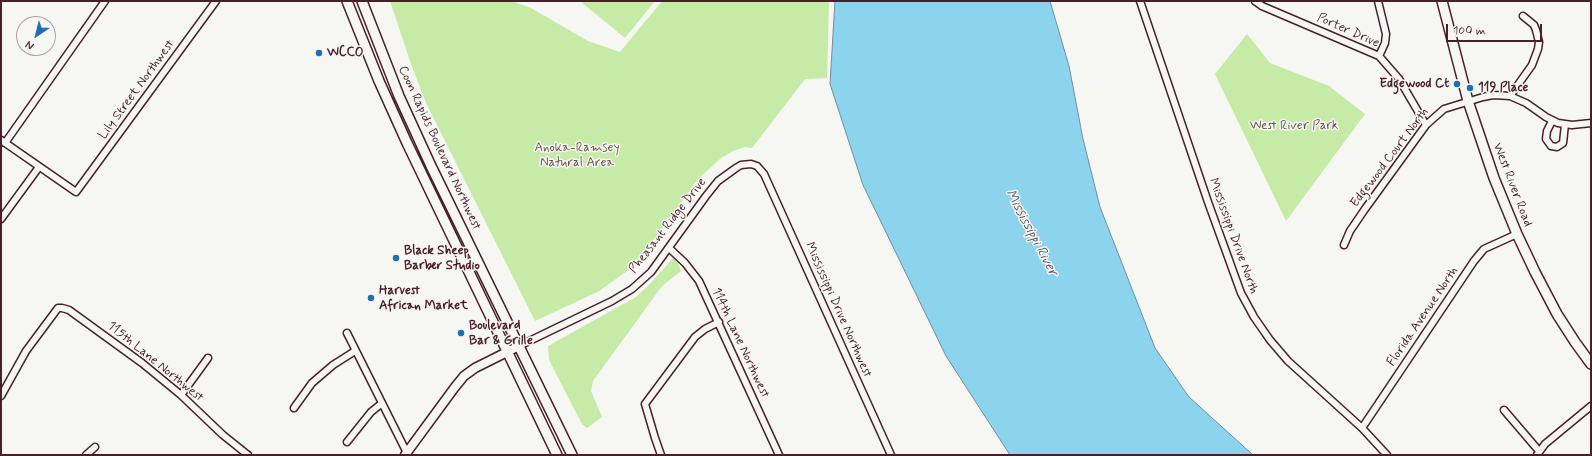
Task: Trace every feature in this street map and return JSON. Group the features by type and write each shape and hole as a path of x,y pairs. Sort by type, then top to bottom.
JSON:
{"main road":[{"name":"Coon Rapids Boulevard Northwest","path":"347,1 379,81 407,143 557,455"},
{"name":"Coon Rapids Boulevard Northwest","path":"362,1 399,96 572,455"},
{"name":"West River Road","path":"1442,1 1468,101 1494,178 1516,234 1557,314 1591,364"}],"street":[{"path":"1,219 39,167 3,142 105,1"},
{"name":"Lily Street Northwest","path":"39,167 76,192 216,1"},
{"name":"Mississippi Drive North","path":"1140,1 1208,202 1241,293 1254,317 1270,340 1288,361 1362,428 1387,455"},
{"name":"Porter Drive","path":"1255,1 1262,6 1379,56 1399,79 1426,124"},
{"path":"1378,1 1386,34 1385,43 1379,56"},
{"path":"1523,16 1534,25 1540,42 1532,66 1510,96 1526,103 1552,121 1565,124 1591,123"},
{"name":"Edgewood Court North","path":"1344,245 1350,231 1364,209 1426,124 1444,108 1493,95 1510,96"},
{"path":"1552,121 1547,131 1546,139 1551,146 1557,147 1563,142 1565,135 1565,124"},
{"name":"Pheasant Ridge Drive","path":"406,454 461,380 475,368 627,293 651,272 706,196 724,176 736,168 747,164 757,166 764,174"},
{"name":"Mississippi Drive Northwest","path":"764,174 891,455"},
{"name":"Florida Avenue North","path":"1362,428 1474,260 1484,249 1516,234"},
{"name":"114th Lane Northwest","path":"668,248 693,273 718,322 779,455"},
{"name":"115th Lane Northwest","path":"1,396 26,351 58,308 62,308 70,310 142,363 181,395 223,435 248,455"},
{"path":"661,455 645,404 695,337 705,329 718,322"},
{"path":"347,333 406,454"},
{"path":"294,408 312,383 333,365 355,351"},
{"path":"181,395 208,358"},
{"path":"347,442 371,412 381,404"},
{"path":"1504,410 1538,453 1544,444 1591,406"},
{"path":"86,455 95,447"}],"green space":[{"name":"Anoka-Ramsey Natural Area","path":"390,1 511,1 531,8 588,41 620,52 662,1 829,1 827,78 805,79 752,148 745,147 733,151 721,158 698,179 660,232 630,269 599,291 535,321 426,103"},
{"path":"580,1 655,1 625,38"},
{"name":"West River Park","path":"1247,34 1270,63 1329,86 1365,114 1286,221 1215,74"},
{"path":"673,258 678,263 681,271 662,286 593,381 591,391 602,417 587,428 582,424 549,360 548,346 636,297"}],"water":[{"name":"Mississippi River","path":"835,1 1050,1 1069,66 1083,139 1100,207 1155,348 1189,397 1253,455 1010,455 946,356 863,185 830,84"}],"place":[{"name":"WCCO","path":"319,53"},
{"name":"Edgewood Ct","path":"1457,84"},
{"name":"119 Place","path":"1470,88"},
{"name":"Black Sheep Barber Studio","path":"396,258"},
{"name":"Harvest African Market","path":"371,298"},
{"name":"Boulevard Bar & Grille","path":"461,333"}]}
